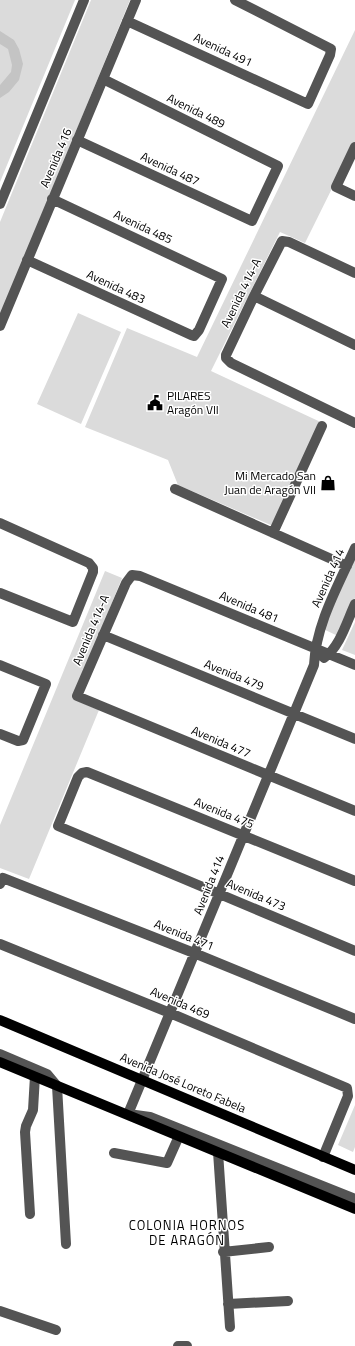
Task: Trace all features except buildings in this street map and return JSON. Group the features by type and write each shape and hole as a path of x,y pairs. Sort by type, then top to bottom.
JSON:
{"main road":[{"name":"Avenida José Loreto Fabela","path":"0,1020 355,1170"},
{"path":"0,1062 355,1209"}],"street":[{"path":"0,204 84,0"},
{"name":"Avenida 416","path":"0,326 136,0"},
{"name":"Avenida 491","path":"127,20 308,104 330,55 331,49 326,45 235,0"},
{"name":"Avenida 489","path":"103,79 278,166 252,221"},
{"name":"Avenida 487","path":"78,140 252,221"},
{"path":"355,148 336,187 355,196"},
{"name":"Avenida 485","path":"52,199 222,279"},
{"name":"Avenida 414-A","path":"355,273 289,242 282,241 227,352 226,358 231,363 355,423"},
{"name":"Avenida 483","path":"27,260 194,336"},
{"name":"Avenida 414-A","path":"194,336 199,330 222,279"},
{"path":"254,296 355,345"},
{"path":"273,533 322,426"},
{"path":"175,489 347,566"},
{"name":"Avenida 414-A","path":"0,523 89,563 93,568 92,577 73,622 0,593"},
{"name":"Avenida 414","path":"128,1114 314,665 315,649 320,629 355,548"},
{"name":"Avenida 414-A","path":"77,696 126,583 132,575"},
{"name":"Avenida 481","path":"132,575 140,576 355,665"},
{"path":"314,665 329,655 340,638 355,604"},
{"name":"Avenida 479","path":"103,635 355,739"},
{"path":"0,664 46,684 21,741 0,734"},
{"name":"Avenida 477","path":"77,696 355,811"},
{"name":"Avenida 475","path":"58,826 78,777 82,772 87,772 243,834 355,881"},
{"name":"Avenida 473","path":"58,826 355,951"},
{"name":"Avenida 471","path":"1,881 194,953 355,1019"},
{"name":"Avenida 469","path":"0,944 170,1013 348,1090 348,1096 323,1157"},
{"path":"0,1054 47,1074 57,1086 66,1244"},
{"path":"30,1214 25,1132 33,1110 36,1076"},
{"path":"128,1114 150,1117 355,1199"},
{"path":"114,1153 167,1162 179,1136"},
{"path":"218,1152 230,1327"},
{"path":"224,1252 269,1247"},
{"path":"228,1304 288,1301"},
{"path":"0,1311 56,1330"},
{"path":"178,1346 187,1346"}],"shaded area":[{"path":"0,0 75,0 0,182"},
{"path":"91,0 130,0 0,316 0,222"},
{"path":"355,30 355,142 305,243 280,232 211,371 327,425 280,529 178,485 168,460 85,427 127,328 197,357"},
{"path":"78,313 121,332 81,424 37,404"},
{"path":"355,554 355,598 338,636 321,628"},
{"path":"105,571 122,578 73,699 99,710 29,879 0,868 0,825"},
{"path":"355,622 355,655 342,650"},
{"path":"355,1105 355,1147 353,1152 338,1145"}],"place":[{"name":"PILARES Aragón VII","path":"155,403"},
{"name":"Mi Mercado San Juan de Aragón VII","path":"328,483"}],"district":[{"name":"COLONIA HORNOS DE ARAGÓN","path":"187,1232"}]}
